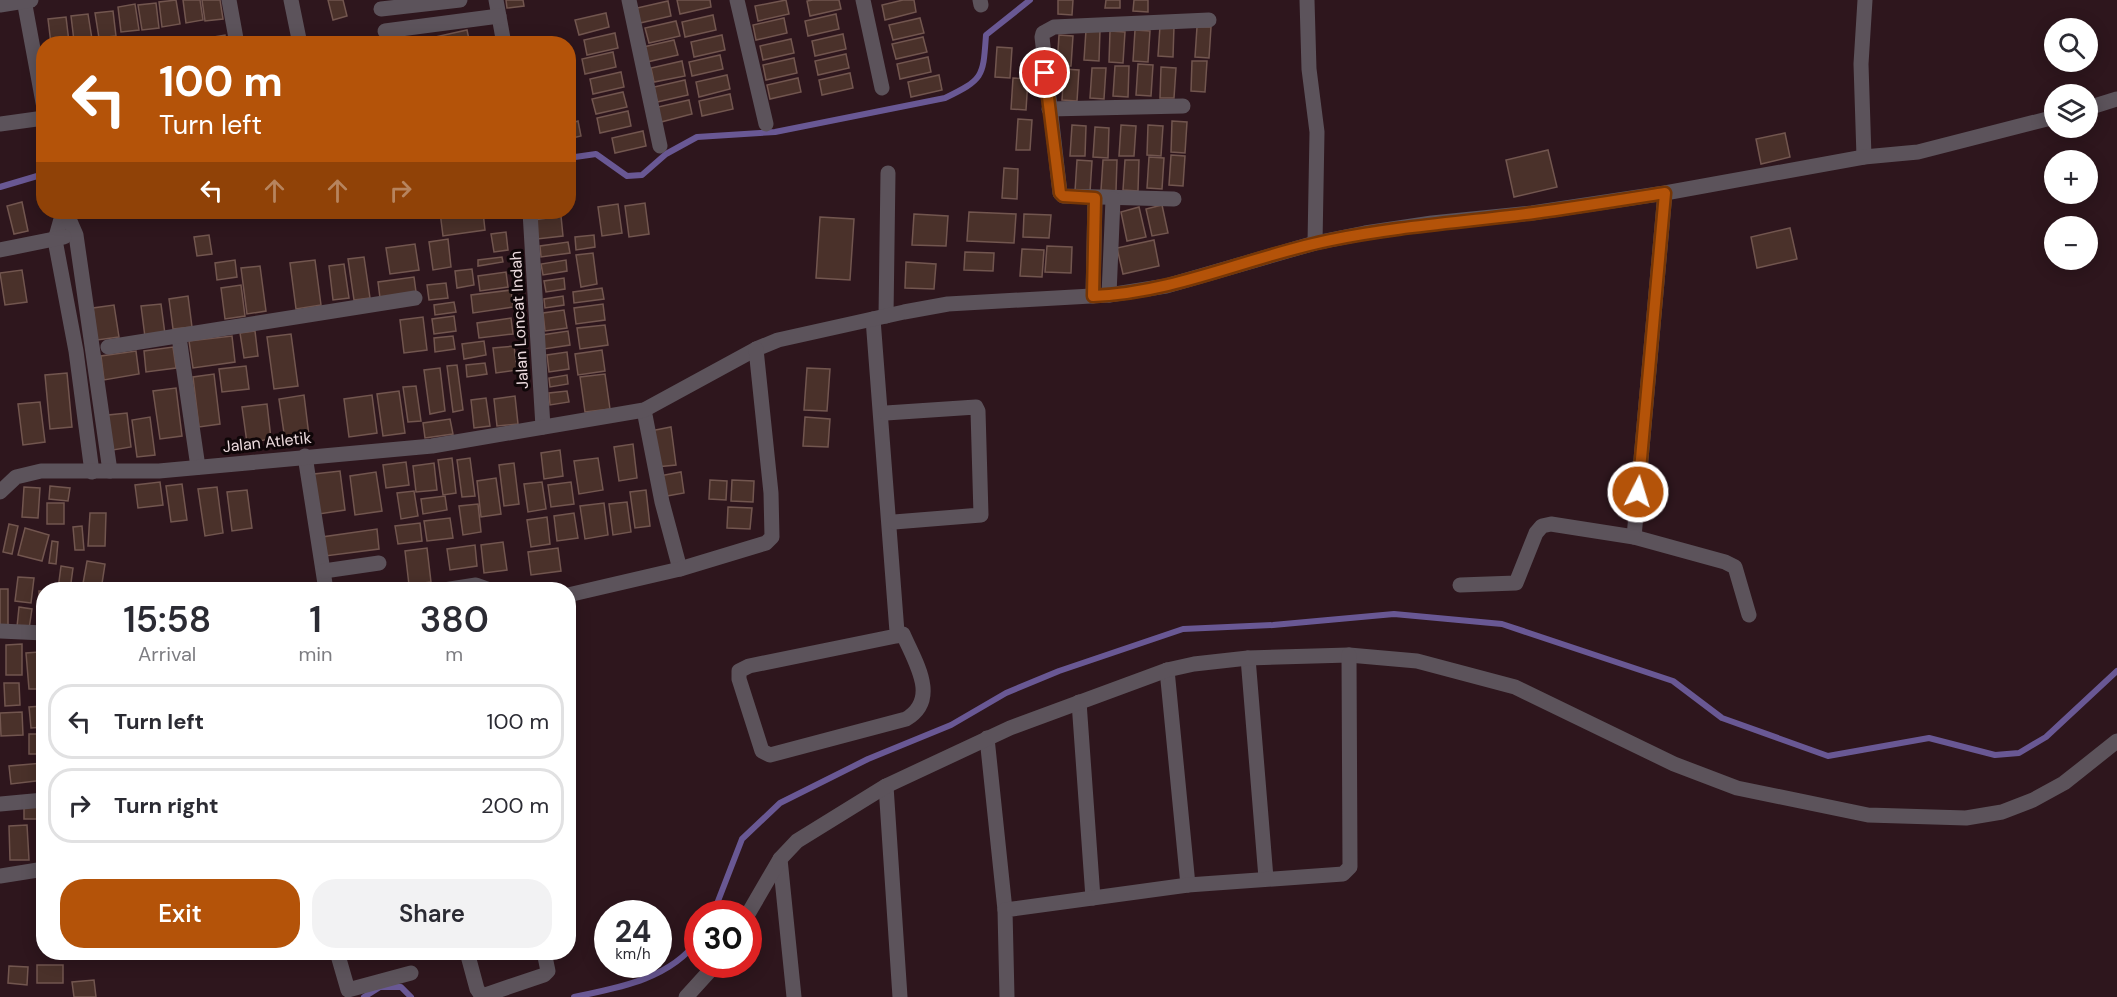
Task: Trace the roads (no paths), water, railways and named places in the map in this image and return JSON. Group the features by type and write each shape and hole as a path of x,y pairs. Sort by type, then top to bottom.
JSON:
{"street":[{"path":"0,5 26,0 36,60"},
{"path":"229,0 236,36"},
{"path":"291,0 298,36"},
{"path":"386,36 380,5 460,0"},
{"path":"496,0 503,36"},
{"path":"629,0 660,146"},
{"path":"737,0 766,124"},
{"path":"863,0 882,88"},
{"path":"1307,0 1309,69 1317,132 1315,243"},
{"path":"1863,157 1861,64 1865,0"},
{"path":"391,36 499,16"},
{"path":"1174,199 1113,199 1063,196 1060,193 1042,37 1047,30 1054,27 1209,20"},
{"path":"2098,105 2117,99"},
{"path":"1049,109 1183,106"},
{"path":"0,124 36,119"},
{"name":"Jalan Atletik","path":"0,492 16,477 41,471 92,472 198,467 432,446 644,410 756,349 778,340 880,317 948,304 1109,295 1166,286 1315,243 1431,223 1532,213 1665,193 1863,157 1918,152 2044,120"},
{"path":"888,173 880,317 898,629 923,684 924,700 916,713 906,719 770,755 762,751 739,679 739,671 749,666 899,635"},
{"path":"1634,537 1665,193"},
{"path":"1093,296 1095,198"},
{"path":"1109,295 1113,199"},
{"path":"62,219 55,240 76,351 92,472"},
{"path":"68,219 76,235 111,471"},
{"name":"Jalan Loncat Indah","path":"530,219 543,427"},
{"path":"0,250 76,235"},
{"path":"108,346 179,337 415,298"},
{"path":"880,317 899,635"},
{"path":"179,337 198,467"},
{"path":"576,593 680,569 766,543 772,537 771,492 756,349"},
{"path":"886,413 976,407 978,411 981,515 894,522"},
{"path":"644,410 662,502 680,569"},
{"path":"305,456 325,582"},
{"path":"1460,585 1516,583 1536,533 1542,526 1551,524 1634,537 1725,562 1735,567 1749,615"},
{"path":"324,571 379,563"},
{"path":"0,631 36,633"},
{"path":"1005,910 1188,885 1343,874 1350,867 1349,655"},
{"path":"756,900 780,859 797,841 886,786 987,738 1167,670 1194,663 1248,658 1349,655 1418,661 1515,687 1674,764 1737,788 1868,815 1966,818 2002,812 2033,800 2064,783 2117,741"},
{"path":"1248,658 1266,878"},
{"path":"1167,670 1188,885"},
{"path":"1079,702 1093,898"},
{"path":"987,738 1005,910 1007,997"},
{"path":"886,786 900,997"},
{"path":"0,804 36,801"},
{"path":"780,859 794,997"},
{"path":"0,876 36,869"},
{"path":"338,960 342,994 411,973"},
{"path":"469,960 477,989 482,996 544,975 548,971 546,960"},
{"path":"686,997 703,978"}],"waterway":[{"path":"576,157 596,154 627,176 642,175 666,154 697,137 775,132 945,98 974,81 982,68 986,35 1030,0"},
{"path":"0,187 36,176"},
{"path":"718,900 742,839 780,803 868,759 951,725 1006,693 1059,671 1183,629 1273,625 1394,614 1502,624 1673,681 1722,718 1828,756 1929,738 1995,755 2019,753 2046,737 2117,671"},
{"path":"574,997 642,980 673,964 684,955"},
{"path":"364,997 380,987 401,987 411,997"}]}
